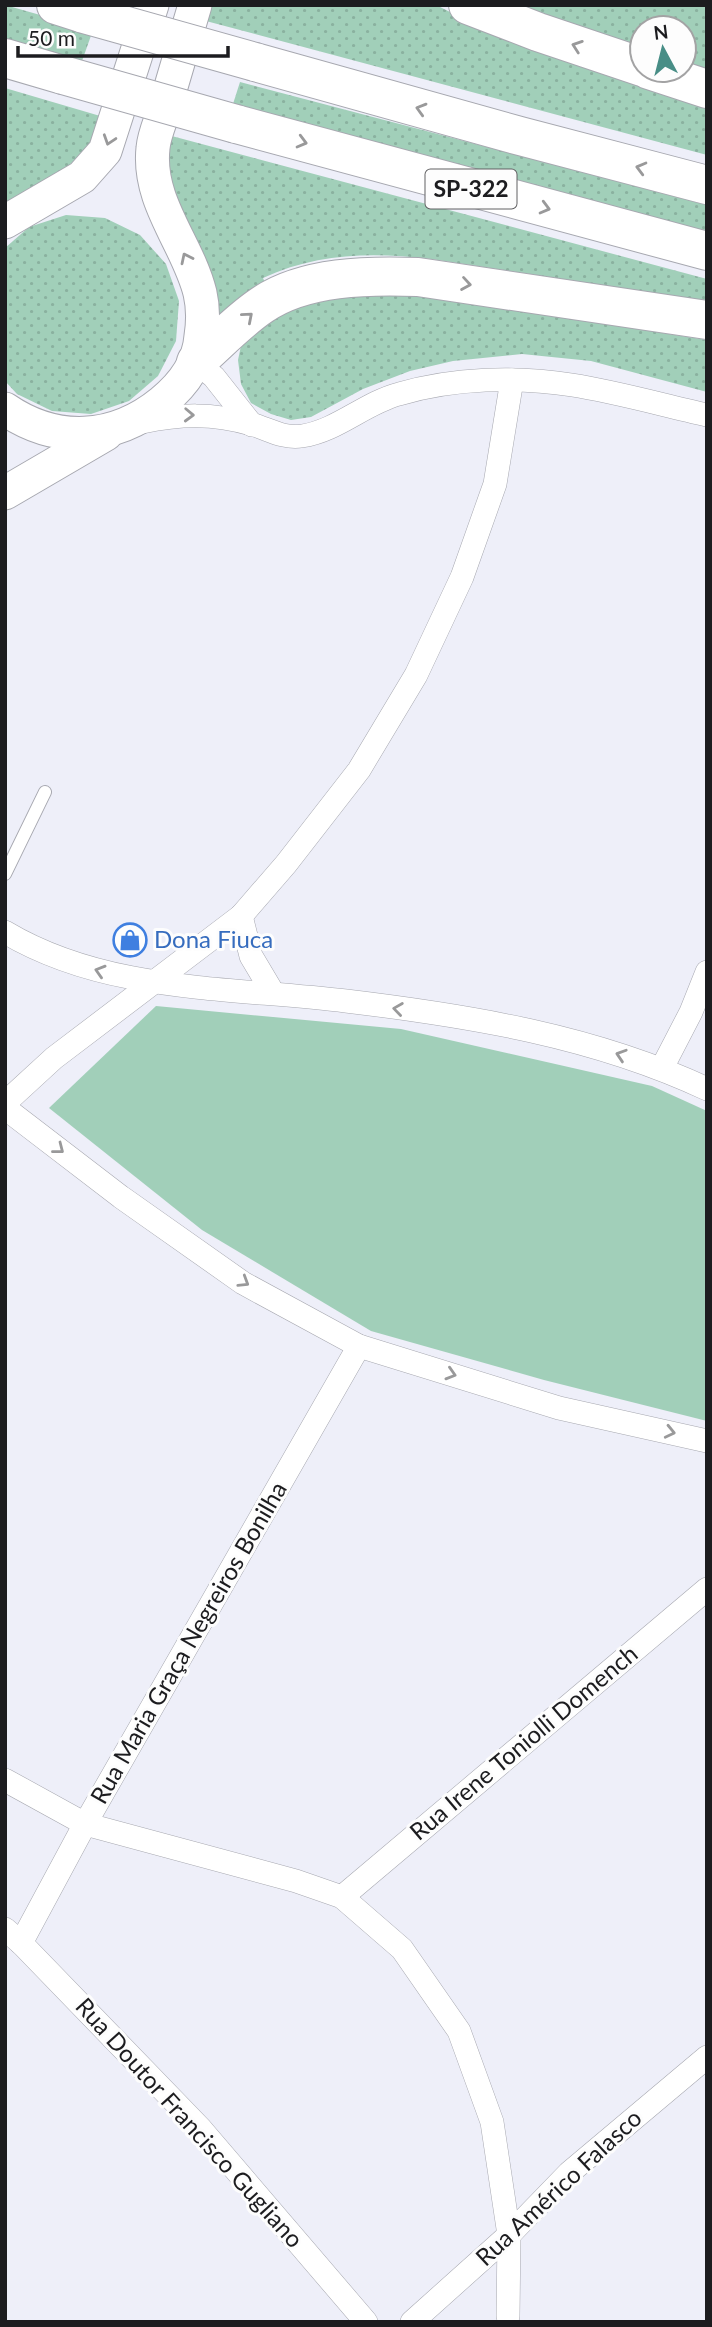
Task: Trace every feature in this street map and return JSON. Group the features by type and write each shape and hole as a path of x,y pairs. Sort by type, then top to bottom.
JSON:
{"highway":[{"path":"468,5 628,63"},
{"name":"SP-322","path":"70,10 520,136 707,185"},
{"name":"SP-322","path":"5,58 236,124 707,251"},
{"path":"196,362 263,304 297,289 336,279 379,275 418,277 707,320"}],"main road":[{"path":"5,222 82,177 105,151 152,5"},
{"path":"5,493 150,411 170,396 196,362 201,337 200,295 192,269 161,204 155,178 153,148 195,5"},
{"path":"5,409 22,420 51,431 83,434 120,427"}],"street":[{"path":"196,362 214,377 253,425"},
{"path":"512,380 495,484 461,577 416,675 359,770 286,864 241,916 54,1058 5,1106 121,1197 243,1283 359,1346 559,1408 707,1441"},
{"path":"120,427 176,415 213,416 253,425 284,437 301,436 321,431 397,394 454,383 512,380 572,384 707,415"},
{"path":"241,916 251,956 273,993"},
{"path":"5,932 32,948 106,974 154,982 347,1001 504,1024 591,1045 662,1068 707,1089"},
{"path":"662,1068 691,1012 707,972"},
{"name":"Rua Maria Graça Negreiros Bonilha","path":"13,1936 85,1824 359,1346"},
{"name":"Rua Irene Toniolli Domench","path":"342,1897 707,1588"},
{"path":"5,1780 85,1824 296,1881 342,1897 402,1949 459,2031 492,2122 509,2235 508,2316"},
{"name":"Rua Doutor Francisco Gugliano","path":"13,1936 200,2128 366,2322"},
{"name":"Rua Américo Falasco","path":"412,2322 509,2235 569,2173 707,2057"}],"lane":[{"path":"5,874 45,792"}],"green space":[{"path":"5,5 93,30 82,61 5,39"},
{"path":"211,5 436,5 470,22 628,75 628,84 654,84 707,102 707,155 206,21"},
{"path":"497,5 707,5 707,75 698,72 698,14 628,14 628,49"},
{"path":"240,82 707,205 707,233 233,104"},
{"path":"5,88 107,118 92,144 64,170 5,203"},
{"path":"168,135 707,279 707,301 431,259 366,255 324,259 263,278 266,285 214,322 167,179"},
{"path":"66,215 105,218 140,235 166,264 179,301 176,341 158,376 129,401 91,414 52,411 17,394 5,381 5,248 29,227"},
{"path":"403,292 707,340 707,392 591,361 522,354 453,361 410,371 363,389 311,417 291,420 271,414 251,403 241,384 238,360 242,341 259,325 327,295"},
{"path":"156,1006 401,1029 652,1086 707,1111 707,1421 544,1380 371,1331 202,1230 49,1108"}],"place":[{"name":"Dona Fiuca","path":"130,940"}]}
